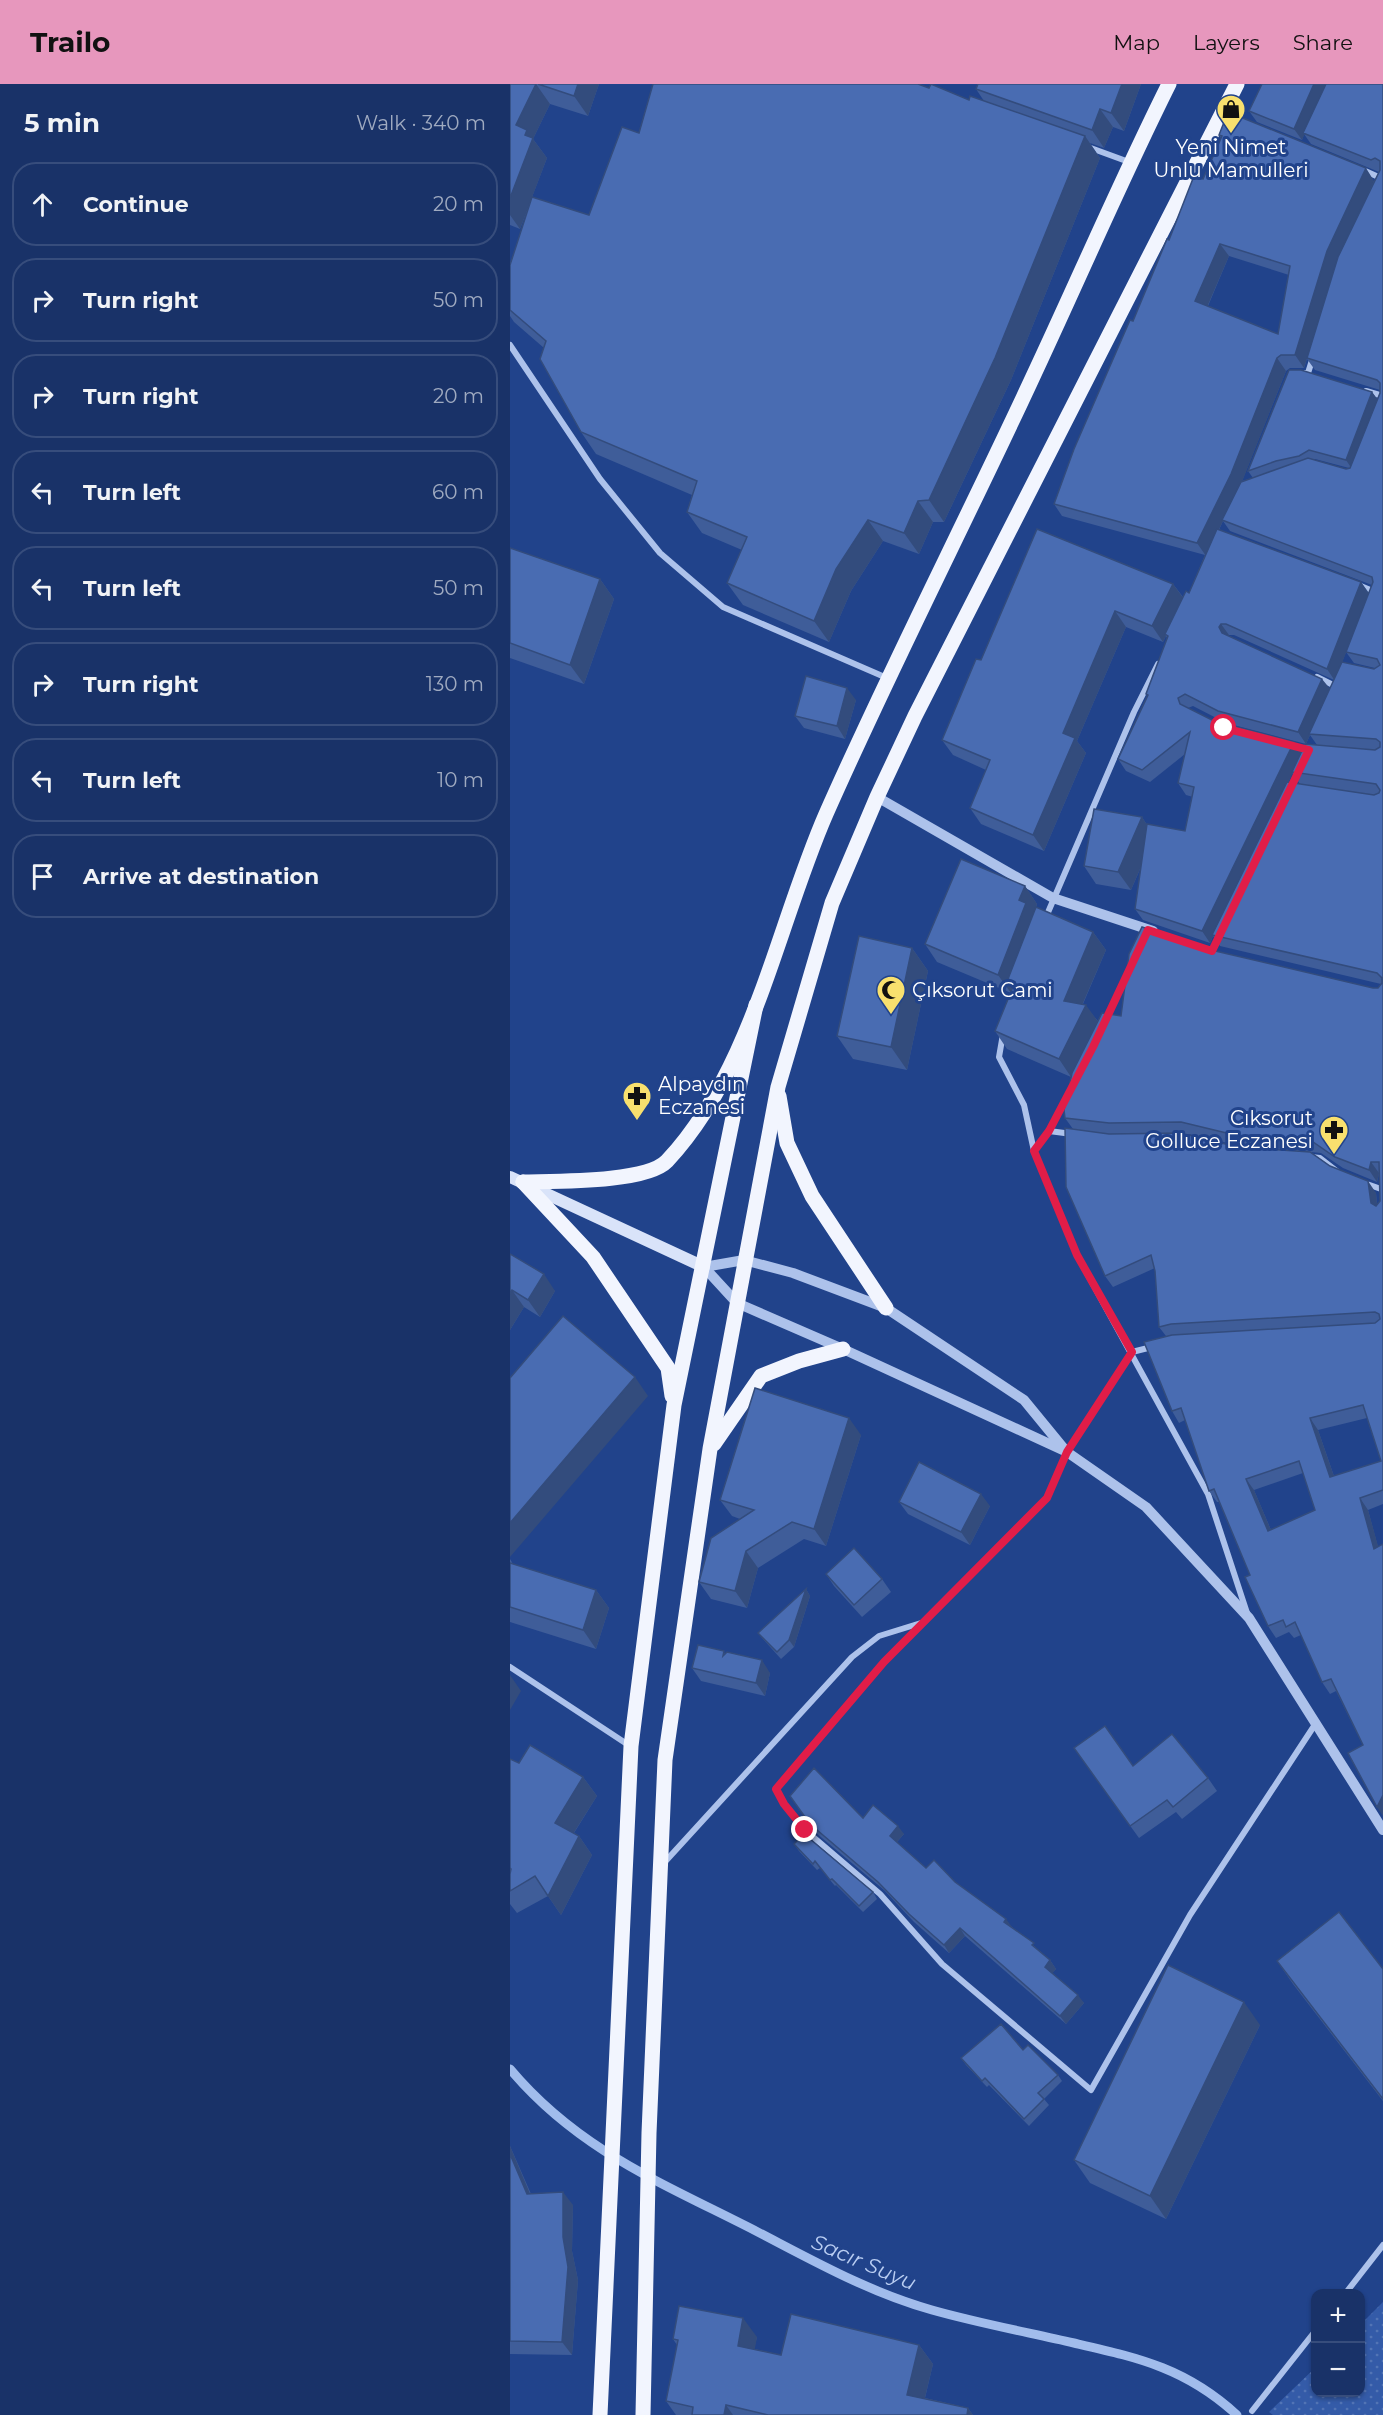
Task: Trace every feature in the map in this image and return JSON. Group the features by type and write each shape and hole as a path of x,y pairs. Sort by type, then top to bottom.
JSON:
{"main road":[{"path":"517,1179 617,1179 664,1164 705,1113 756,1005 824,817 1169,84"},
{"path":"643,2415 649,2133 665,1760 710,1449 777,1087 832,903 877,797 921,706 1229,115 1237,84"},
{"path":"600,2415 631,1746 674,1405 756,1005"},
{"path":"777,1087 787,1143 812,1196 886,1308"},
{"path":"517,1179 704,1267"},
{"path":"517,1179 593,1257 668,1368 674,1405"},
{"path":"710,1449 761,1376 799,1361 843,1348"}],"street":[{"path":"1086,147 1130,163"},
{"path":"1359,169 1382,177 1377,188"},
{"path":"510,345 600,479 669,561 723,608 888,679"},
{"path":"1308,373 1314,352"},
{"path":"1291,373 1308,373 1318,376"},
{"path":"1362,390 1383,396"},
{"path":"1343,579 1376,591 1372,602"},
{"path":"1041,929 1134,712 1160,660"},
{"path":"1313,675 1338,688"},
{"path":"1333,698 1342,677"},
{"path":"877,797 1053,898 1169,937"},
{"path":"1143,940 1148,930"},
{"path":"1212,951 1222,930"},
{"path":"1103,1026 1133,962"},
{"path":"1005,1024 999,1057 1024,1105 1034,1151 1077,1255 1208,1494 1249,1618"},
{"path":"1034,1151 1049,1131 1076,1078"},
{"path":"1049,1131 1083,1136"},
{"path":"1299,1156 1320,1158 1340,1173 1350,1177"},
{"path":"1361,1181 1382,1186 1382,1200"},
{"path":"704,1267 744,1260 794,1273 886,1308 1024,1400 1067,1452"},
{"path":"704,1267 737,1303 843,1348 1067,1452 1146,1507 1249,1618 1383,1830"},
{"path":"1160,1345 1132,1352 1067,1452 1047,1498 884,1662 776,1789 784,1804 805,1830 880,1894 942,1965 1091,2090 1190,1915 1316,1723"},
{"path":"661,1867 852,1657 879,1636 924,1622"},
{"path":"510,1666 631,1746"},
{"path":"1349,2289 1383,2245"},
{"path":"1252,2411 1311,2336"}],"shaded area":[{"path":"1383,2302 1383,2415 1273,2415 1269,2412 1311,2372 1311,2397 1365,2397 1365,2320"}],"building":[{"path":"510,84 536,84 516,125 527,130 525,135 533,138 510,198"},
{"path":"538,84 578,84 574,96"},
{"path":"653,84 918,84 929,88 931,84 969,100 970,96 1085,136 995,358 929,500 918,501 904,533 868,520 836,569 814,621 727,583 747,537 687,512 697,481 581,432 540,359 546,341 510,310 510,265 532,197 589,215 622,127 639,133"},
{"path":"978,84 1122,84 1111,113 1100,109 1092,130 976,89"},
{"path":"1262,84 1314,84 1294,129 1249,111"},
{"path":"1326,84 1383,84 1383,1490 1360,1498 1374,1549 1383,1544 1383,1795 1377,1807 1348,1753 1363,1745 1331,1679 1322,1682 1295,1622 1286,1627 1283,1620 1268,1626 1245,1577 1250,1575 1214,1489 1209,1491 1181,1408 1172,1411 1144,1342 1172,1335 1375,1323 1380,1319 1379,1314 1375,1312 1171,1324 1159,1327 1155,1271 1151,1255 1105,1276 1066,1187 1065,1128 1109,1134 1180,1133 1238,1147 1310,1152 1330,1166 1368,1181 1371,1203 1376,1206 1380,1201 1379,1162 1371,1162 1369,1170 1335,1157 1313,1142 1239,1136 1181,1122 1109,1123 1065,1118 1064,1110 1072,1073 1102,1013 1121,1016 1129,954 1142,927 1211,950 1373,988 1378,988 1382,983 1382,978 1377,973 1212,935 1287,782 1374,795 1380,790 1376,784 1292,772 1305,744 1375,750 1380,747 1380,742 1376,739 1309,734 1342,662 1374,669 1380,665 1377,659 1346,652 1373,582 1372,577 1222,520 1241,482 1308,458 1346,469 1350,468 1380,393 1380,383 1377,380 1307,358 1338,257 1380,170 1380,161 1375,158 1371,160 1303,133","holes":["1363,1405 1381,1461 1330,1477 1310,1418","1299,1461 1315,1510 1268,1531 1246,1479"]},
{"path":"1228,112 1366,168 1327,251 1295,355 1281,355 1277,358 1231,474 1197,543 1054,504 1074,449 1130,320 1133,321 1167,239 1169,240 1194,176 1203,179 1222,136 1219,135","holes":["1220,244 1290,266 1278,334 1195,301"]},
{"path":"1289,370 1301,370 1372,392 1346,460 1309,450 1299,456 1248,471"},
{"path":"1037,529 1173,584 1152,626 1115,611 1063,733 1075,738 1033,835 970,808 990,760 942,740 976,659 981,660"},
{"path":"1217,529 1361,582 1327,669 1226,624 1221,624 1219,627 1222,633 1322,679 1298,732 1218,711 1185,694 1178,698 1180,704 1214,721 1294,742 1202,931 1135,909 1147,824 1185,831 1194,787 1178,783 1190,732 1142,770 1118,759 1148,695 1146,694 1168,636 1165,634 1186,591 1189,593"},
{"path":"510,548 600,579 570,665 510,643"},
{"path":"806,676 847,688 837,726 795,716"},
{"path":"1094,809 1142,817 1118,872 1084,866"},
{"path":"961,859 1025,886 1019,900 1026,903 998,975 925,944"},
{"path":"1036,907 1093,932 1064,1001 1086,1005 1059,1059 995,1031 1015,982 1008,979"},
{"path":"859,936 912,948 891,1047 837,1036"},
{"path":"510,1254 544,1274 528,1300 512,1290 510,1294"},
{"path":"563,1316 635,1377 510,1523 510,1378"},
{"path":"755,1388 849,1418 814,1529 792,1522 746,1551 735,1591 699,1582 711,1538 754,1510 720,1500"},
{"path":"919,1462 981,1494 961,1532 899,1502"},
{"path":"854,1548 882,1579 854,1605 826,1574"},
{"path":"510,1563 596,1590 583,1630 510,1607"},
{"path":"806,1589 789,1640 777,1652 758,1633"},
{"path":"698,1645 724,1651 723,1656 727,1652 762,1660 756,1683 692,1668"},
{"path":"1105,1726 1133,1766 1172,1734 1208,1778 1173,1807 1167,1800 1130,1826 1074,1748"},
{"path":"530,1745 583,1777 555,1823 579,1836 548,1896 535,1876 510,1891 510,1759 519,1763"},
{"path":"814,1768 863,1818 873,1805 898,1826 890,1836 926,1868 934,1860 955,1882 1006,1919 1004,1922 1034,1943 1032,1945 1050,1960 1045,1967 1078,1995 1060,2016 960,1928 944,1945 878,1882 810,1824 790,1796"},
{"path":"804,1834 873,1892 859,1906 832,1879 830,1880 815,1861 813,1864 794,1844"},
{"path":"1339,1912 1383,1969 1383,2099 1277,1961"},
{"path":"1168,1965 1244,2002 1150,2196 1074,2160"},
{"path":"1001,2024 1023,2050 1028,2045 1058,2075 1038,2093 1044,2099 1024,2119 985,2078 982,2081 961,2058"},
{"path":"510,2154 527,2194 563,2192 563,2237 568,2267 562,2342 510,2341"},
{"path":"679,2306 743,2318 738,2346 781,2355 791,2314 919,2345 907,2395 968,2408 967,2415 768,2415 726,2405 724,2415 692,2415 693,2407 666,2401 678,2340 673,2339"}],"waterway":[{"name":"Sacır Suyu","path":"510,2069 564,2122 623,2162 654,2180 841,2274 885,2294 932,2310 1120,2354 1161,2367 1199,2386 1237,2415"}],"place":[{"name":"Yeni Nimet Unlu Mamulleri","path":"1231,134"},
{"name":"Çıksorut Cami","path":"891,1016"},
{"name":"Alpaydın Eczanesi","path":"637,1122"},
{"name":"Cıksorut Golluce Eczanesi","path":"1334,1156"}],"route":[{"path":"805,1830 784,1804 776,1789 884,1662 1047,1498 1067,1452 1132,1352 1077,1255 1034,1151 1049,1131 1093,1047 1148,930 1212,951 1309,750 1224,728"}]}
